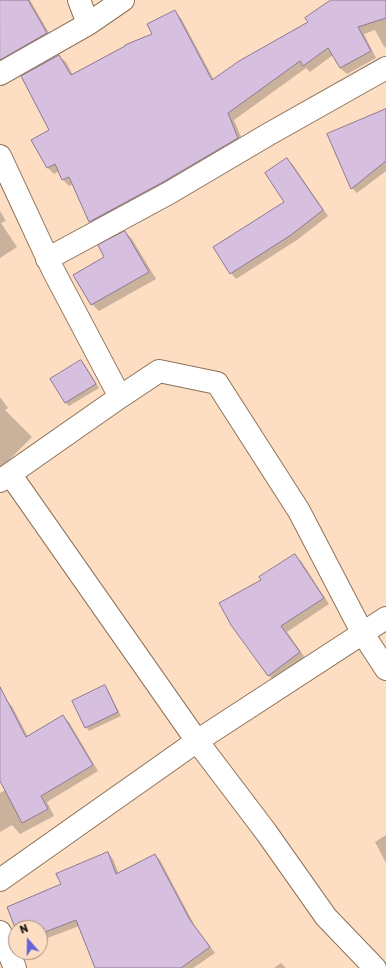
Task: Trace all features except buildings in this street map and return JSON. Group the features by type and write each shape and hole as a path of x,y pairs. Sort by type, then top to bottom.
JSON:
{"street":[{"path":"79,0 88,24"},
{"path":"0,74 88,24 123,0"},
{"path":"47,259 169,193 269,134 386,68"},
{"path":"0,156 47,259 120,397"},
{"path":"375,968 326,917 266,832 5,478 159,371 217,383 299,512 363,634 386,669"},
{"path":"0,880 197,740 386,618"},
{"path":"0,932 15,968"}]}
